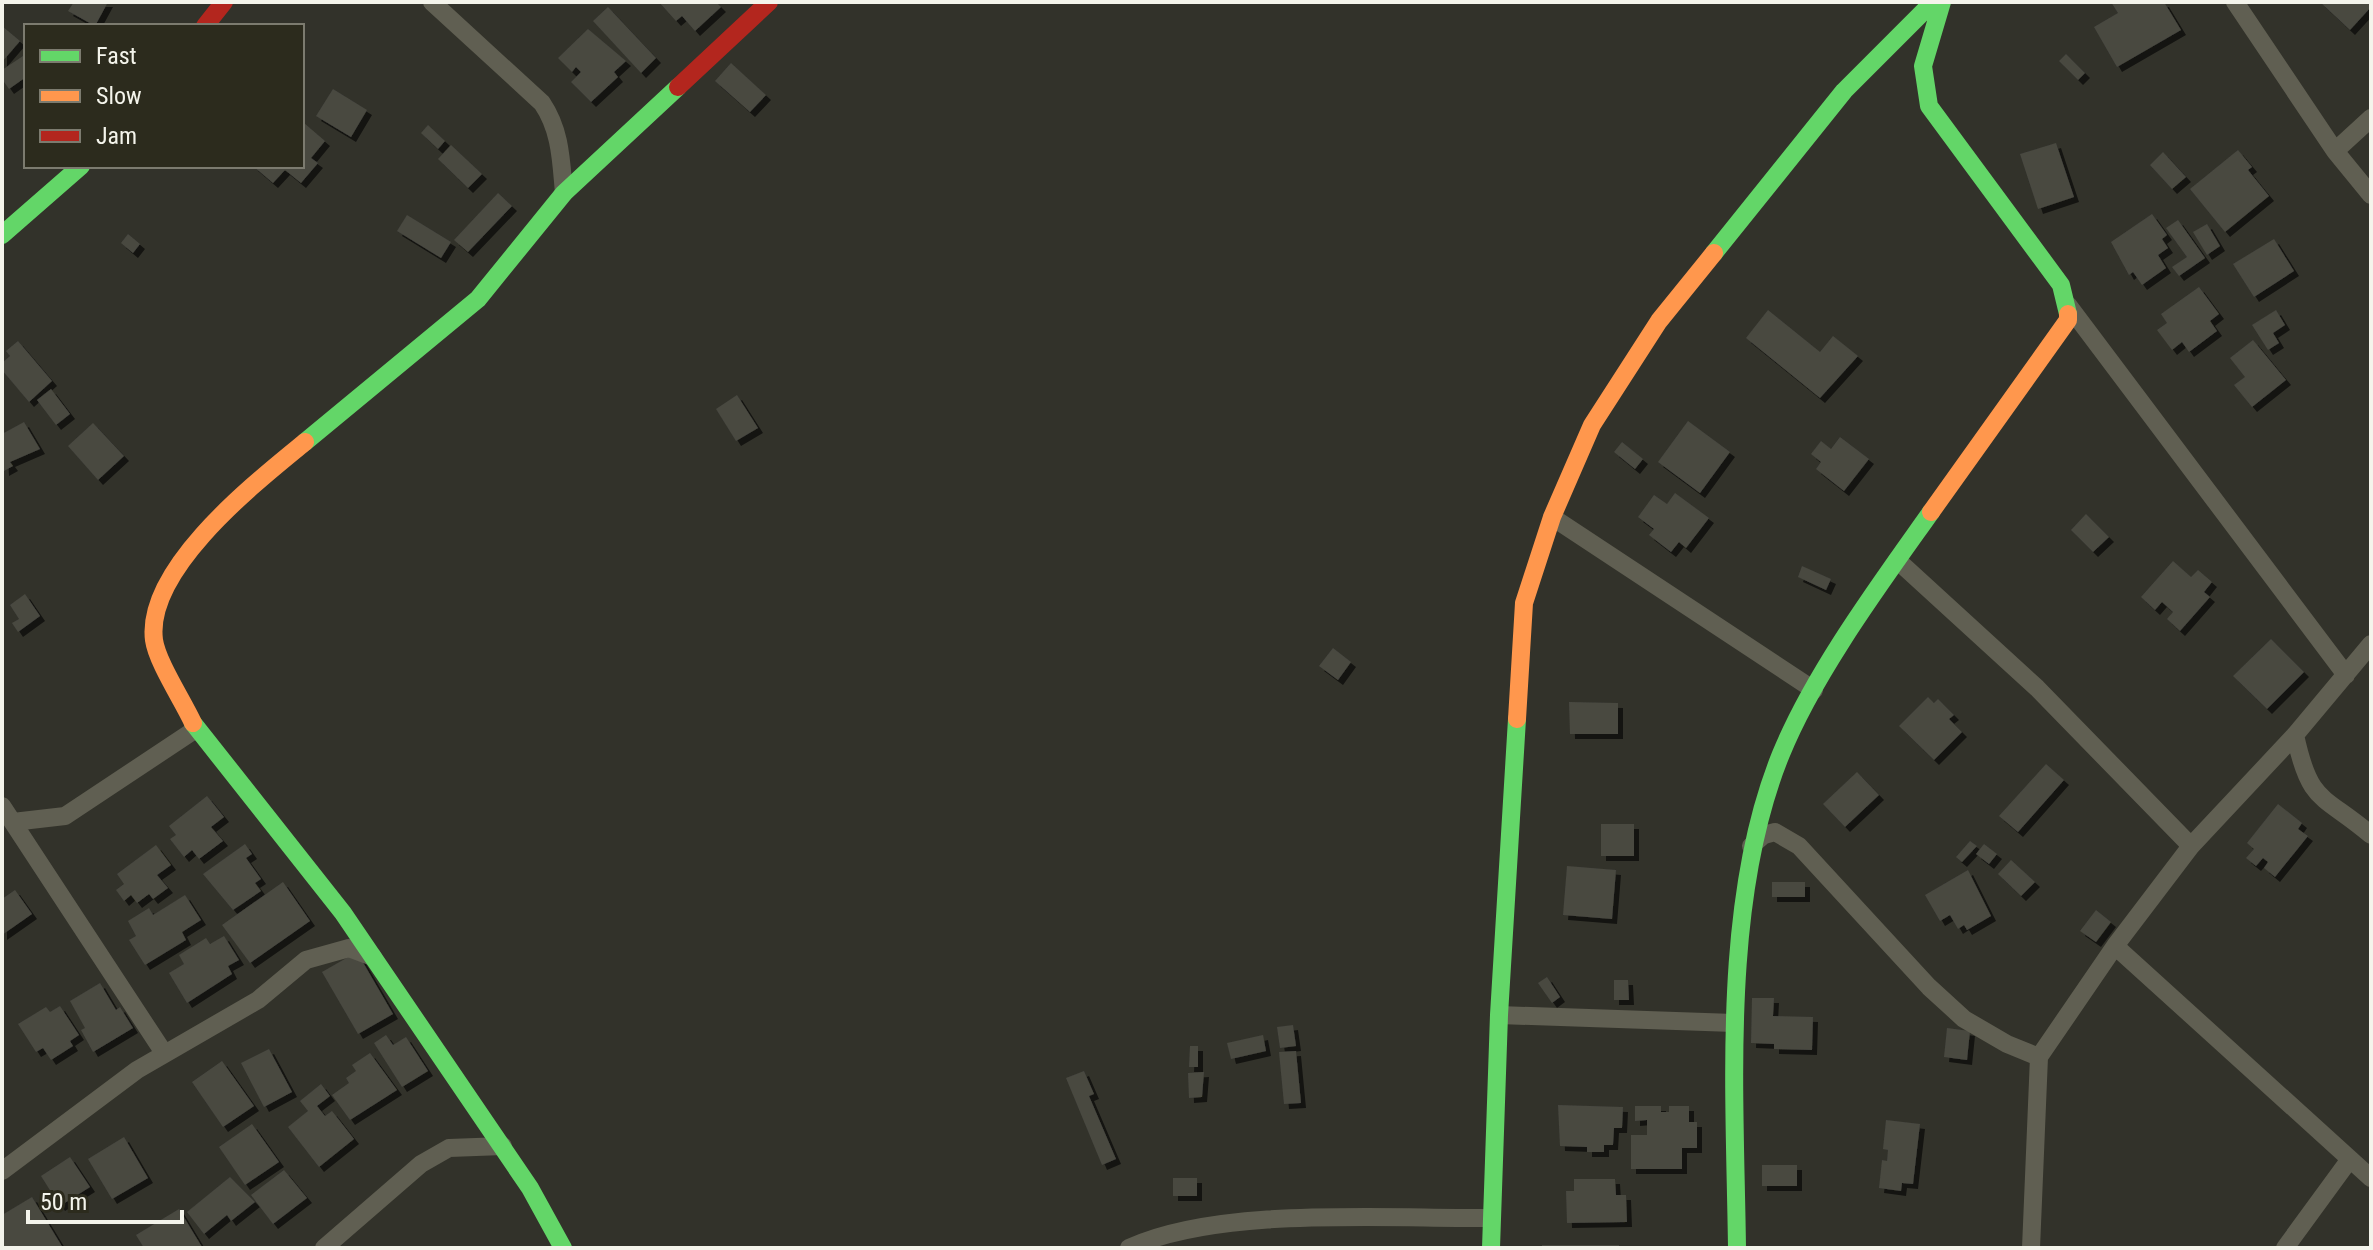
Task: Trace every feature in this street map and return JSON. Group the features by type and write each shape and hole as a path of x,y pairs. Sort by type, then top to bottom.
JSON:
{"street":[{"path":"207,24 224,2"},
{"path":"432,2 501,63 553,118 564,193"},
{"path":"563,1248 503,1146 343,913 196,729 154,642 157,600 198,537 294,451 478,299 564,193 769,2"},
{"path":"1491,1248 1499,1015 1524,603 1552,517 1592,425 1659,321 1844,91 1933,2"},
{"path":"1942,2 1920,69 1921,86 1929,106 2061,285 2068,305 2346,675"},
{"path":"2235,2 2335,151 2371,195"},
{"path":"2335,151 2371,118"},
{"path":"2,235 79,168"},
{"path":"1737,1248 1734,1023 1751,846 1781,754 1814,690 1897,560 2068,320 2068,305"},
{"path":"1552,517 1814,690"},
{"path":"1897,560 2037,688 2191,846"},
{"path":"2031,1248 2039,1057 2115,946 2191,846 2295,735 2371,644"},
{"path":"7,814 65,816 196,729"},
{"path":"2295,735 2305,777 2317,795 2371,835"},
{"path":"7,814 164,1053"},
{"path":"1751,846 1764,835 1775,832 1792,841 1929,987 1964,1019 2007,1044 2039,1057"},
{"path":"2115,946 2371,1178"},
{"path":"2,1171 164,1053 258,1000 306,960 349,948 373,957"},
{"path":"1499,1015 1734,1023"},
{"path":"324,1248 421,1164 449,1148 503,1146"},
{"path":"2285,1248 2350,1159"},
{"path":"1129,1248 1150,1238 1262,1221 1491,1218"}],"building":[{"path":"74,2 108,2 96,24 68,11"},
{"path":"659,2 716,2 721,7 695,31 682,16 676,21"},
{"path":"2111,2 2164,2 2181,30 2117,67 2094,27 2118,13"},
{"path":"2320,2 2371,2 2371,7 2350,30"},
{"path":"608,7 656,58 641,73 593,21"},
{"path":"2,26 20,41 2,62"},
{"path":"588,29 626,61 614,72 618,77 591,102 571,82 581,72 576,67 572,72 558,58"},
{"path":"2066,54 2085,73 2078,80 2059,61"},
{"path":"24,55 24,78 9,89 2,79 2,70"},
{"path":"731,63 766,95 750,112 715,81"},
{"path":"333,89 367,110 351,137 316,116"},
{"path":"304,123 325,141 311,158 318,163 301,183 285,170 273,183 255,168 304,168"},
{"path":"428,125 445,141 438,149 421,133"},
{"path":"2056,143 2074,197 2038,209 2020,154"},
{"path":"451,145 482,174 468,188 438,159"},
{"path":"2238,150 2252,167 2248,170 2269,196 2225,232 2190,189"},
{"path":"2163,152 2186,177 2172,189 2150,165"},
{"path":"498,193 512,206 468,252 454,240"},
{"path":"2152,214 2167,235 2162,239 2168,248 2158,255 2166,268 2142,285 2133,272 2129,275 2111,242"},
{"path":"407,215 451,242 441,258 397,231"},
{"path":"2178,220 2205,258 2179,276 2172,267 2187,257 2166,228"},
{"path":"2207,224 2220,246 2207,255 2193,232"},
{"path":"128,234 140,244 133,253 121,243"},
{"path":"2274,239 2294,271 2254,297 2233,264"},
{"path":"2199,287 2219,314 2210,321 2217,331 2189,352 2182,342 2172,350 2157,330 2167,323 2161,314"},
{"path":"1768,310 1820,352 1833,336 1858,356 1820,398 1746,338"},
{"path":"2276,310 2285,325 2273,333 2279,343 2268,350 2252,325"},
{"path":"2253,340 2286,380 2252,407 2234,385 2245,377 2230,358"},
{"path":"18,341 52,381 29,402 2,370 2,363 10,356 6,351"},
{"path":"51,389 70,414 56,425 37,400"},
{"path":"737,395 758,428 736,441 716,409"},
{"path":"1688,421 1730,452 1700,493 1658,462"},
{"path":"24,422 40,449 10,462 13,466 4,471 2,434"},
{"path":"93,423 124,456 98,480 68,446"},
{"path":"1840,437 1869,459 1844,491 1816,469 1821,462 1811,454 1821,441 1831,449"},
{"path":"1622,442 1643,459 1635,469 1614,452"},
{"path":"1675,493 1709,518 1686,548 1679,542 1671,552 1649,535 1654,529 1638,517 1654,495 1667,504"},
{"path":"2086,514 2109,537 2093,552 2071,530"},
{"path":"2173,561 2191,577 2198,570 2212,582 2204,592 2210,597 2180,631 2167,619 2173,612 2162,602 2155,610 2141,597"},
{"path":"1802,566 1831,579 1826,590 1798,577"},
{"path":"25,594 40,616 18,632 12,623 19,619 10,605"},
{"path":"2271,639 2304,672 2267,709 2233,676"},
{"path":"1333,648 1351,662 1338,680 1319,666"},
{"path":"1928,697 1934,703 1938,699 1954,715 1949,719 1962,732 1934,760 1899,726"},
{"path":"1569,702 1618,703 1618,734 1570,734"},
{"path":"2046,764 2064,780 2018,832 1999,816"},
{"path":"1857,772 1879,795 1845,827 1823,804"},
{"path":"207,796 224,817 211,827 223,841 199,859 192,850 184,857 170,839 176,835 169,826"},
{"path":"2278,804 2302,823 2298,829 2308,836 2275,877 2264,868 2268,862 2263,858 2256,866 2246,858 2254,849 2247,843"},
{"path":"1601,824 1634,824 1634,856 1601,856"},
{"path":"1970,841 1977,846 1962,862 1956,857"},
{"path":"245,844 252,854 246,858 261,879 255,883 261,891 233,910 203,874"},
{"path":"1984,844 1997,854 1989,864 1976,854"},
{"path":"156,845 171,865 157,875 168,888 153,899 149,894 137,903 131,895 124,901 116,890 124,884 117,874"},
{"path":"2011,860 2035,882 2021,896 1998,874"},
{"path":"1567,866 1616,870 1612,919 1563,915"},
{"path":"1968,870 1991,916 1967,930 1964,925 1958,929 1950,915 1940,921 1925,895"},
{"path":"283,882 310,921 250,963 222,925"},
{"path":"1772,882 1805,882 1805,897 1772,897"},
{"path":"15,890 32,914 2,935 2,899"},
{"path":"185,895 201,920 182,932 186,940 145,965 129,940 136,936 128,921 149,908 153,915"},
{"path":"2096,910 2111,922 2096,942 2080,931"},
{"path":"224,936 239,960 228,966 232,974 187,1003 169,973 184,964 179,955 206,938 210,944"},
{"path":"357,952 393,1014 358,1034 322,972"},
{"path":"1547,977 1560,997 1552,1003 1538,983"},
{"path":"1614,980 1628,980 1629,1000 1614,1000"},
{"path":"100,983 116,1010 120,1007 133,1028 93,1052 81,1030 85,1028 70,1001"},
{"path":"1752,998 1774,998 1773,1016 1813,1017 1812,1050 1774,1049 1774,1044 1751,1043"},
{"path":"60,1006 79,1035 70,1041 73,1046 51,1060 43,1048 36,1052 18,1024 46,1007 50,1012"},
{"path":"1293,1025 1296,1046 1280,1048 1277,1027"},
{"path":"1947,1028 1970,1031 1967,1060 1944,1057"},
{"path":"386,1035 393,1045 406,1037 428,1071 402,1087 374,1043"},
{"path":"1263,1035 1266,1051 1231,1059 1227,1043"},
{"path":"1190,1046 1198,1046 1198,1067 1189,1067"},
{"path":"269,1049 292,1092 264,1107 241,1063"},
{"path":"1296,1051 1301,1103 1284,1104 1279,1052"},
{"path":"370,1053 397,1090 350,1120 332,1095 349,1083 346,1078 356,1071 352,1065"},
{"path":"222,1061 254,1106 223,1127 192,1082"},
{"path":"1084,1071 1094,1094 1089,1096 1116,1159 1102,1165 1066,1078"},
{"path":"1204,1072 1202,1097 1189,1098 1188,1073"},
{"path":"321,1084 330,1096 317,1106 325,1116 332,1111 354,1139 319,1167 288,1127 308,1111 300,1101"},
{"path":"1558,1105 1623,1107 1622,1128 1614,1128 1613,1145 1604,1145 1604,1152 1587,1152 1587,1147 1560,1146"},
{"path":"1635,1106 1661,1106 1661,1112 1669,1112 1669,1106 1689,1106 1689,1122 1697,1122 1697,1148 1682,1148 1682,1169 1631,1169 1631,1135 1647,1135 1647,1120 1635,1121"},
{"path":"1886,1120 1920,1124 1913,1184 1902,1183 1901,1191 1879,1188 1882,1160 1887,1161 1888,1150 1883,1149"},
{"path":"252,1124 279,1162 245,1185 219,1147"},
{"path":"124,1137 148,1178 112,1199 88,1159"},
{"path":"70,1157 90,1187 60,1206 41,1176"},
{"path":"1762,1165 1797,1165 1797,1186 1762,1186"},
{"path":"284,1170 307,1198 273,1224 251,1195"},
{"path":"230,1177 255,1202 231,1221 227,1215 204,1234 187,1212"},
{"path":"1173,1178 1197,1178 1197,1196 1173,1196"},
{"path":"1574,1179 1615,1179 1616,1195 1626,1195 1627,1222 1567,1223 1566,1191 1574,1191"},
{"path":"32,1197 63,1248 2,1248 2,1215"},
{"path":"179,1209 202,1247 144,1248 136,1235"},
{"path":"1542,1245 1619,1245 1619,1248 1542,1248"}],"traffic: fast":[{"path":"1714,253 1844,91 1933,2"},
{"path":"1942,2 1923,66 1929,106 2061,285 2068,314"},
{"path":"305,442 478,299 564,193 678,87"},
{"path":"2,235 79,168"},
{"path":"1737,1248 1736,998 1740,934 1762,811 1781,754 1811,692 1849,630 1931,512"},
{"path":"1491,1248 1499,1015 1517,719"},
{"path":"193,723 343,913 530,1188 563,1248"}],"traffic: slow":[{"path":"1517,719 1524,603 1552,517 1592,425 1659,321 1714,253"},
{"path":"1931,512 2068,320 2068,314"},
{"path":"193,723 165,670 154,640 156,613 167,585 207,530 259,480 305,442"}],"traffic: jam":[{"path":"207,24 224,2"},
{"path":"678,87 769,2"}]}
